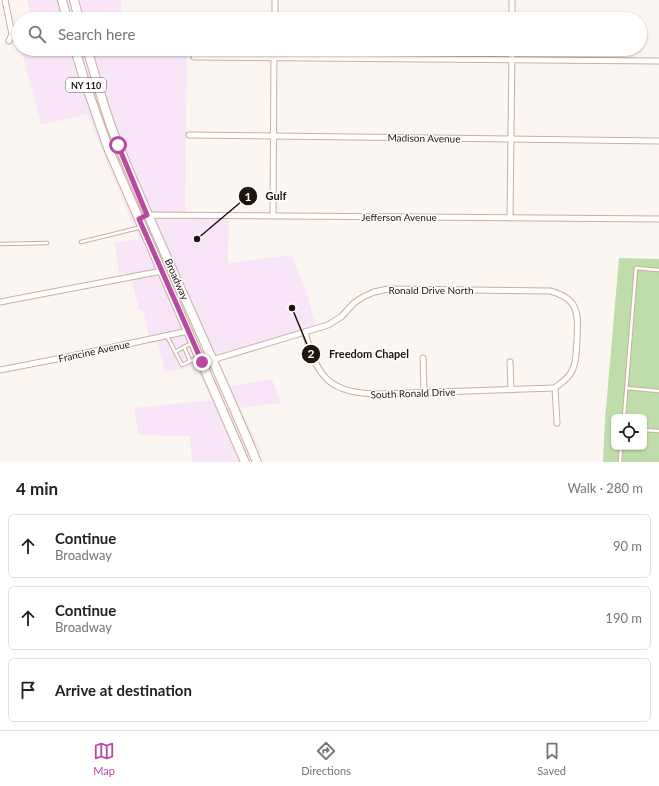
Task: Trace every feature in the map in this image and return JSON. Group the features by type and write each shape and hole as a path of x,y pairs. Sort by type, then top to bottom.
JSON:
{"main road":[{"path":"62,0 65,12"},
{"path":"74,0 77,12"},
{"name":"Broadway","path":"77,56 108,148 245,462"},
{"name":"Broadway","path":"89,56 118,145 147,215 198,325 257,462"},
{"path":"108,148 118,145"},
{"path":"171,292 175,293 178,297 189,322 193,326 198,325"},
{"path":"188,331 197,335 207,358 212,360"}],"street":[{"path":"4,0 12,34 9,41"},
{"path":"275,0 275,12"},
{"path":"512,0 512,12"},
{"path":"510,218 512,56"},
{"path":"194,57 659,61"},
{"path":"273,216 274,57"},
{"name":"Madison Avenue","path":"189,135 659,141"},
{"name":"Jefferson Avenue","path":"141,223 147,215 659,219"},
{"path":"0,302 162,271"},
{"name":"Ronald Drive North","path":"212,360 328,325 341,317 354,303 364,297 374,292 388,289 550,291 568,298 575,306 578,317 576,360 572,372 555,388"},
{"name":"Francine Avenue","path":"0,370 188,331"},
{"name":"South Ronald Drive","path":"305,332 311,355 319,370 327,379 338,387 351,392 365,394 555,388"},
{"path":"422,358 424,392"},
{"path":"510,362 511,390"},
{"path":"555,388 557,423"}],"lane":[{"path":"81,242 141,223"},
{"path":"0,244 47,243"},
{"path":"624,414 636,268 659,270"},
{"path":"167,336 175,352 180,358 182,365 200,357"},
{"path":"175,352 193,343"},
{"path":"184,347 190,361"},
{"path":"626,388 659,391"},
{"path":"647,430 659,431"},
{"path":"620,462 621,450"}],"shaded area":[{"path":"27,0 121,0 121,12 30,12"},
{"path":"23,56 187,56 185,218 229,218 228,263 291,255 305,287 317,331 217,361 230,386 272,379 281,403 240,408 262,453 237,457 239,462 192,462 190,436 139,435 134,408 212,400 196,366 165,372 158,344 149,337 143,310 139,310 132,282 119,273 115,242 139,239 87,114 41,125"}],"green space":[{"path":"619,258 659,259 659,462 603,462 605,420"}],"place":[{"name":"Gulf","path":"197,239"},
{"name":"Freedom Chapel","path":"292,308"}],"route":[{"path":"118,145 147,215 139,219 202,362"}]}
